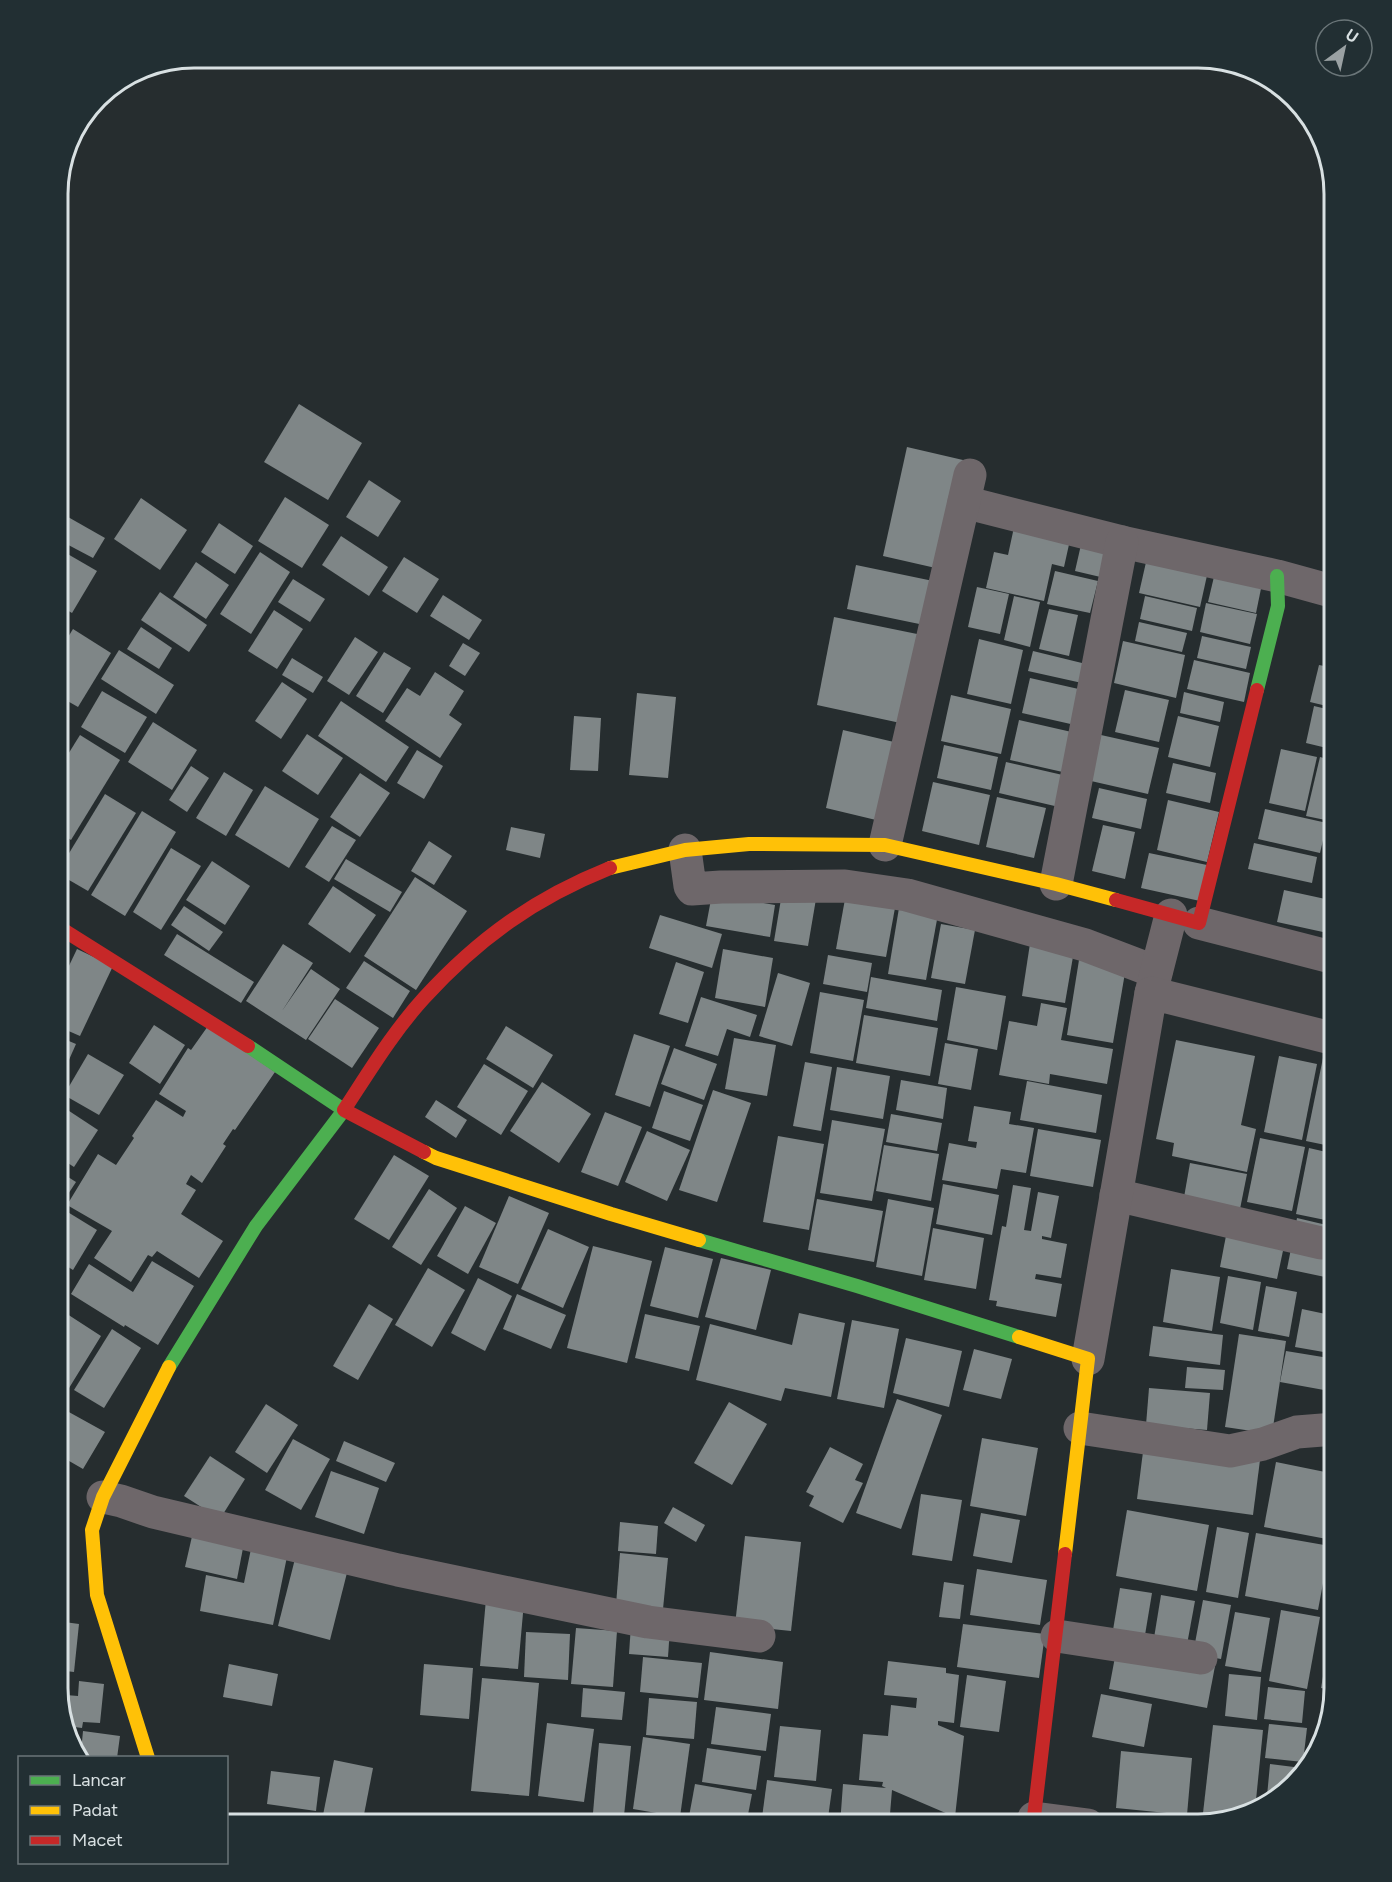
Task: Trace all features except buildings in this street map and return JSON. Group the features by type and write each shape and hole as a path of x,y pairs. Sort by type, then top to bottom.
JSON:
{"street":[{"path":"885,845 967,489 1122,542 1277,576 1324,589"},
{"path":"1056,884 1122,542"},
{"path":"1035,1814 1088,1359 1116,1195 1167,950 1278,606 1277,576"},
{"path":"147,1756 97,1595 92,1530 112,1499 166,1371 256,1226 347,1111 387,1046 423,999 459,963 504,924 545,898 612,867 687,865 749,844 885,845 1056,884 1167,950 1324,1033"},
{"path":"687,865 692,889 845,886 907,895 1085,945 1324,957"},
{"path":"68,933 276,1063 347,1111 436,1158 611,1214 857,1286 1088,1359"},
{"path":"1116,1195 1320,1243"},
{"path":"1080,1428 1230,1451 1263,1444 1296,1432 1324,1430"},
{"path":"112,1499 153,1512 398,1570 648,1622 759,1636"},
{"path":"1057,1636 1201,1659"}],"traffic: fast":[{"path":"1257,690 1278,606 1277,576"},
{"path":"169,1367 256,1226 344,1110 248,1046"},
{"path":"699,1240 857,1286 1019,1337"}],"traffic: slow":[{"path":"610,868 685,850 749,844 885,845 1116,900"},
{"path":"424,1152 436,1158 699,1240"},
{"path":"1019,1337 1088,1359 1065,1554"},
{"path":"147,1756 97,1595 92,1530 103,1497 169,1367"}],"traffic: jam":[{"path":"1116,900 1199,923 1257,690"},
{"path":"424,1152 344,1110 402,1024 445,976 487,938 533,906 610,868"},
{"path":"68,933 248,1046"},
{"path":"1034,1814 1065,1554"}]}
